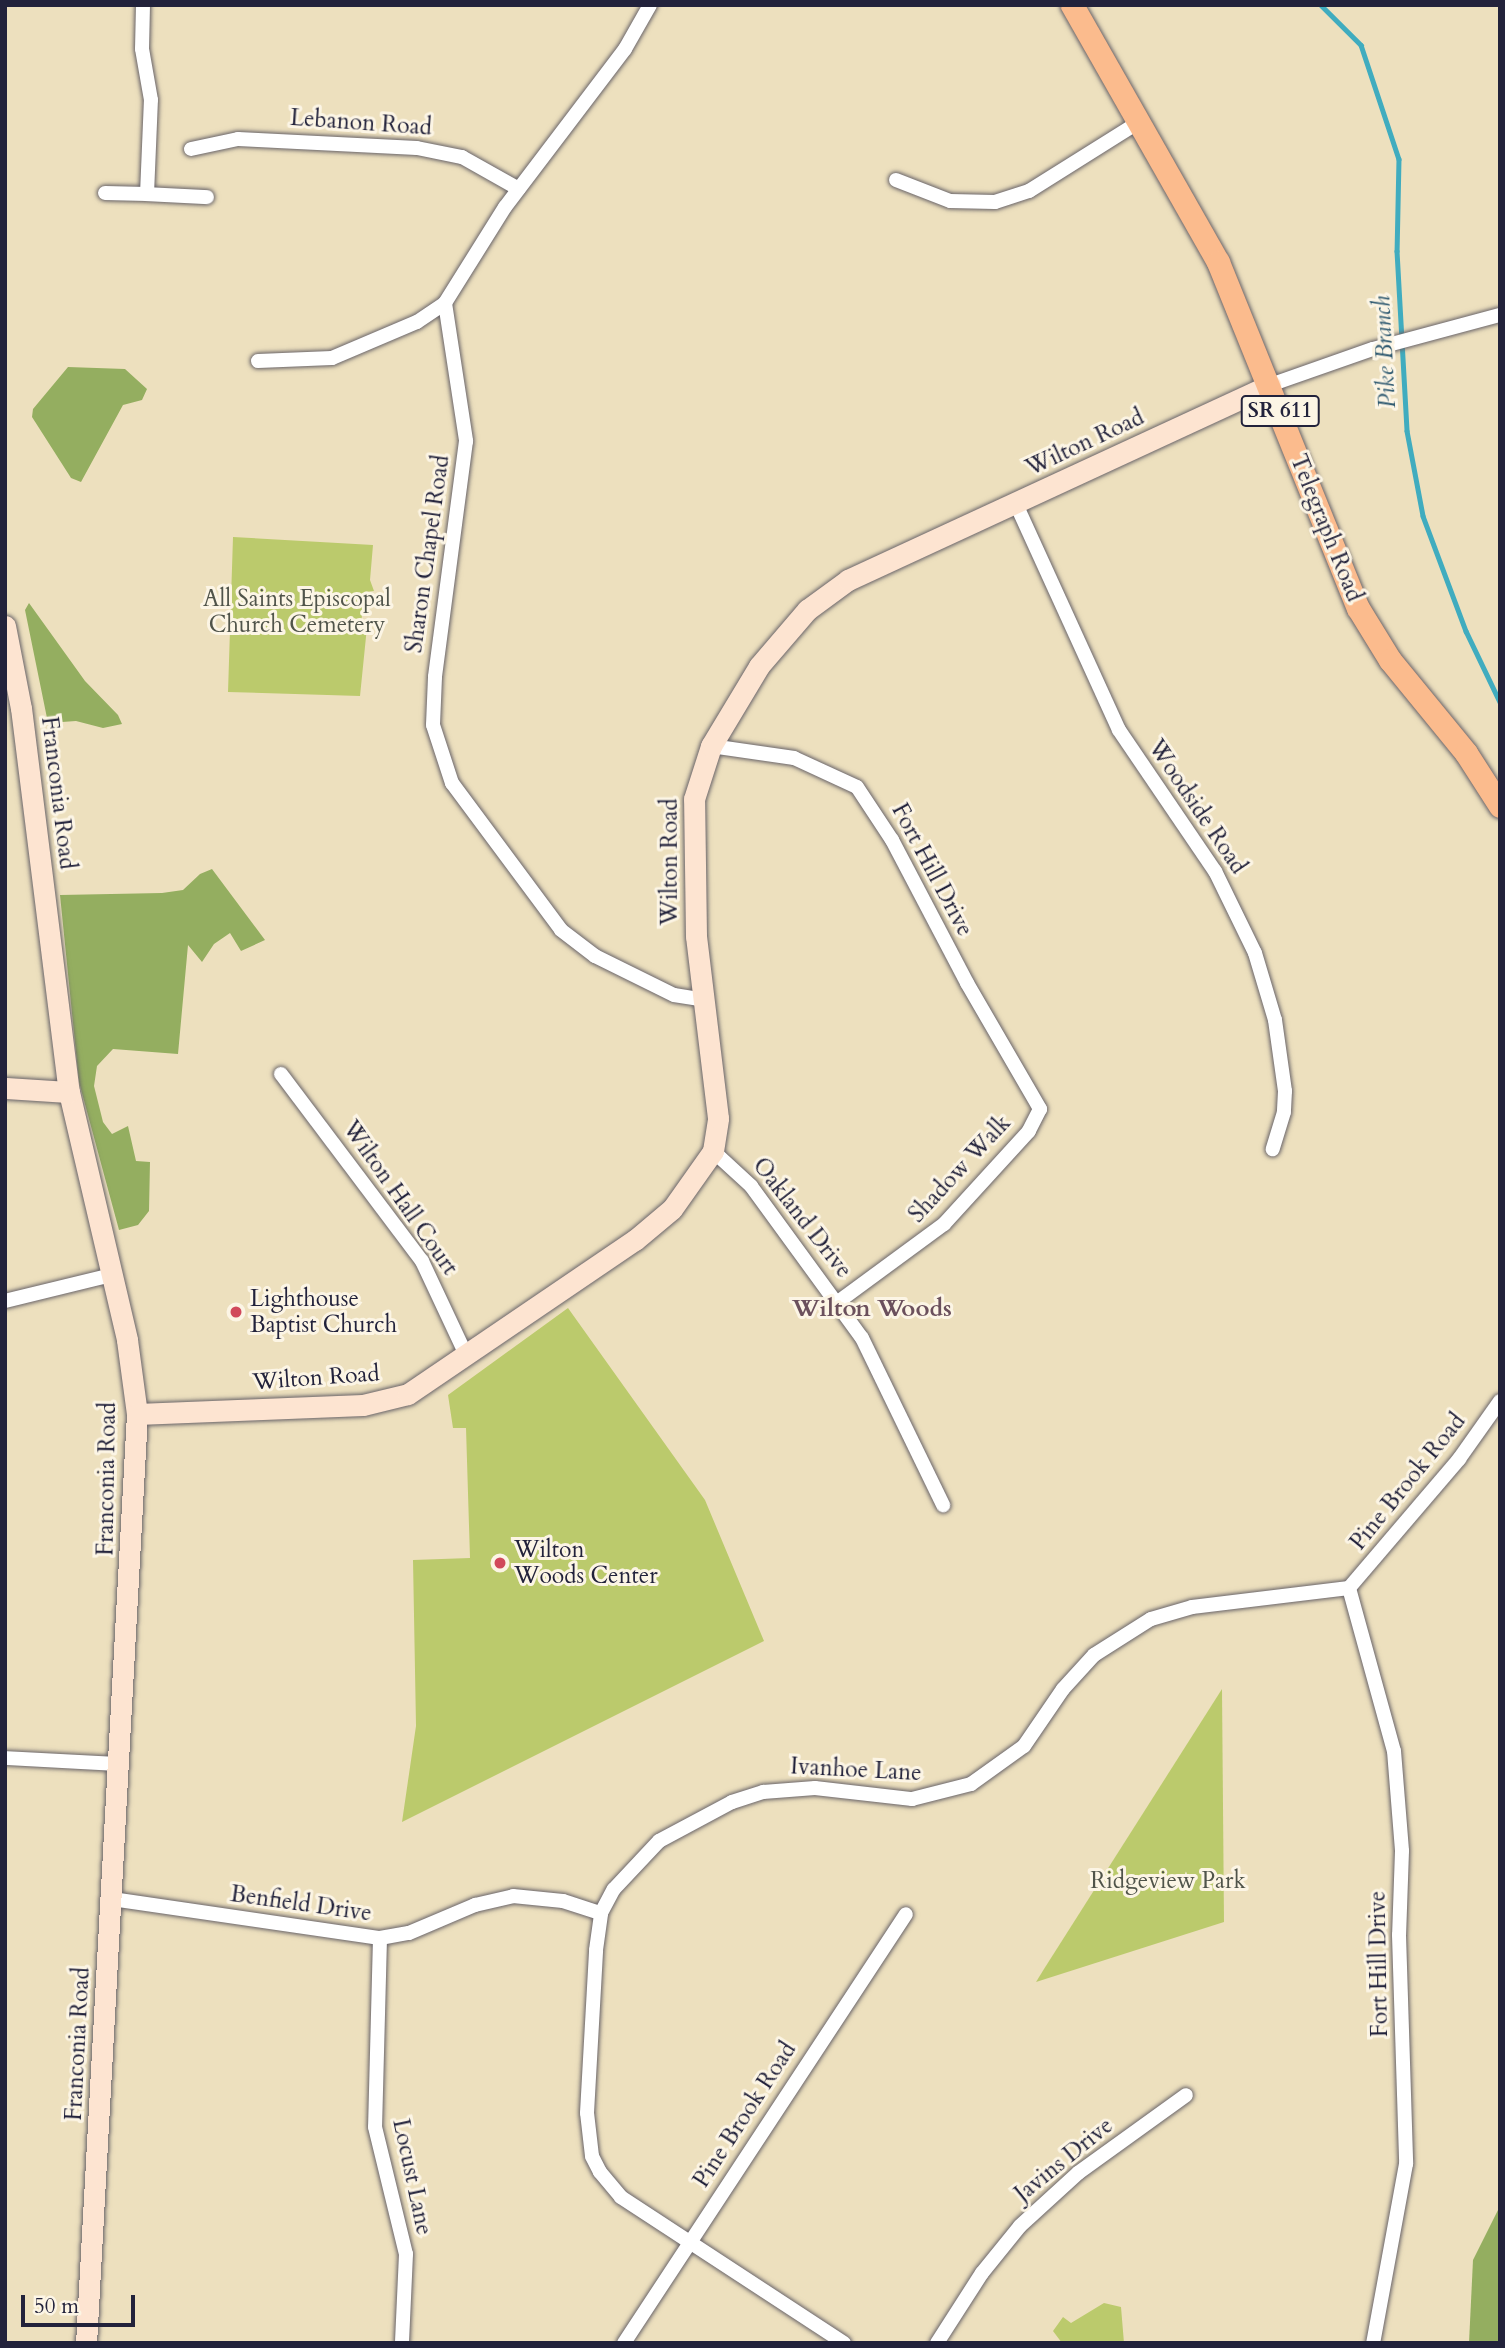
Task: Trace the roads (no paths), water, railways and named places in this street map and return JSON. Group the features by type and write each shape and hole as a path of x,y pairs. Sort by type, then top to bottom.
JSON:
{"main road":[{"name":"Telegraph Road","path":"1072,5 1218,262 1358,608 1390,660 1466,753 1500,806"}],"street":[{"path":"143,5 142,49 150,100 147,194"},
{"path":"258,361 332,358 417,322 445,303 519,189 625,49 650,5"},
{"path":"896,180 950,201 1004,200 1029,191 1139,122"},
{"name":"Lebanon Road","path":"191,149 238,139 418,148 462,157 519,189"},
{"path":"105,193 206,197"},
{"name":"Sharon Chapel Road","path":"445,303 466,441 435,677 433,725 441,757 472,816 561,930 595,956 663,989 705,1000"},
{"name":"Wilton Road","path":"138,1414 371,1404 415,1391 657,1223 684,1196 713,1152 717,1089 696,936 693,817 698,779 711,746 759,666 807,610 848,580 1270,385 1384,346 1500,315"},
{"name":"Woodside Road","path":"1016,504 1119,730 1215,871 1255,953 1275,1020 1285,1091 1284,1112 1273,1149"},
{"name":"Franconia Road","path":"5,626 23,722 69,1093 112,1275 138,1414 86,2343"},
{"name":"Fort Hill Drive","path":"711,746 794,758 849,781 862,793 1040,1109"},
{"name":"Wilton Hall Court","path":"281,1074 422,1261 467,1357"},
{"path":"5,1088 69,1093"},
{"name":"Shadow Walk","path":"838,1302 944,1224 1029,1130 1040,1109"},
{"name":"Oakland Drive","path":"713,1152 751,1186 838,1302 880,1370 943,1506"},
{"path":"5,1301 112,1275"},
{"name":"Pine Brook Road","path":"1349,1588 1459,1459 1500,1401"},
{"name":"Fort Hill Drive","path":"1349,1588 1394,1751 1402,1851 1399,1935 1406,2164 1373,2343"},
{"name":"Ivanhoe Lane","path":"844,2343 621,2197 592,2156 587,2113 601,1913 629,1868 651,1846 742,1799 795,1787 912,1799 971,1784 1024,1746 1063,1689 1094,1655 1151,1619 1192,1607 1349,1588"},
{"path":"5,1758 120,1765"},
{"name":"Benfield Drive","path":"112,1899 380,1938 427,1927 475,1905 513,1896 563,1901 601,1913"},
{"name":"Pine Brook Road","path":"624,2343 906,1914"},
{"name":"Locust Lane","path":"380,1938 375,2127 405,2254 402,2343"},
{"name":"Javins Drive","path":"937,2343 982,2273 1020,2226 1073,2177 1186,2095"}],"waterway":[{"name":"Pike Branch","path":"1321,5 1361,45 1399,159 1397,251 1407,431 1423,516 1466,631 1500,702"}],"place":[{"name":"Lighthouse Baptist Church","path":"236,1312"},
{"name":"Wilton Woods Center","path":"500,1563"}],"district":[{"name":"Wilton Woods","path":"872,1309"}],"park label":[{"name":"All Saints Episcopal Church Cemetery","path":"297,612"},
{"name":"Ridgeview Park","path":"1168,1881"}]}
